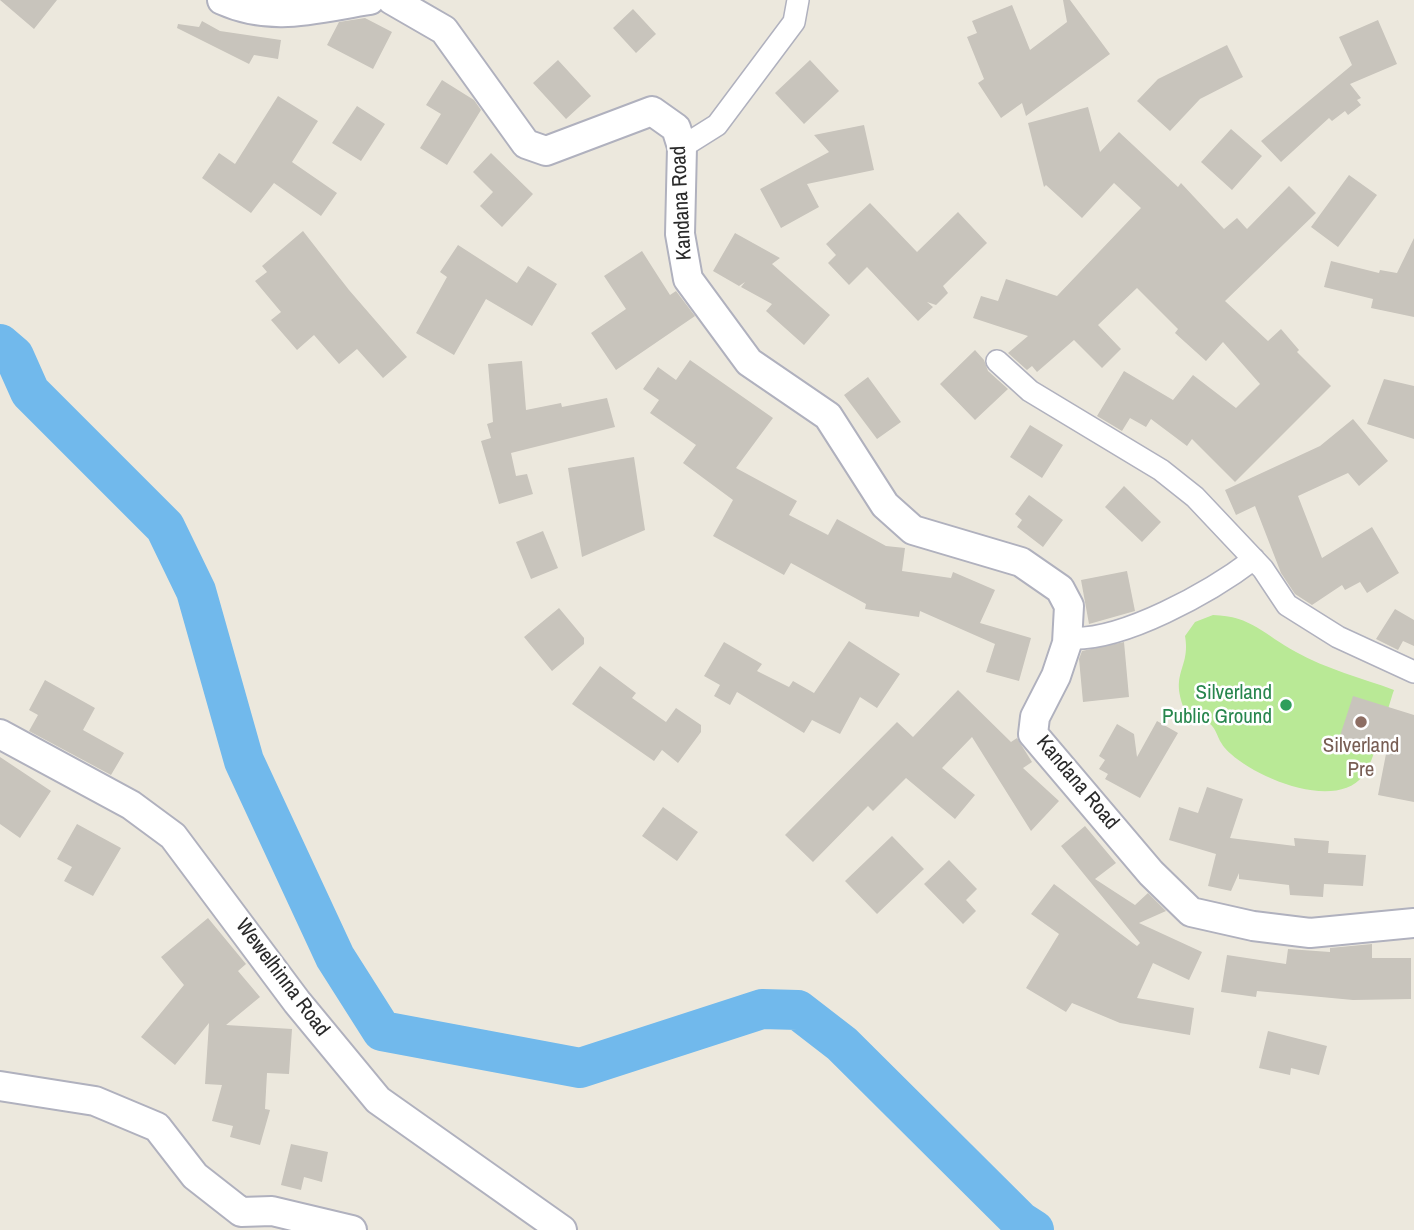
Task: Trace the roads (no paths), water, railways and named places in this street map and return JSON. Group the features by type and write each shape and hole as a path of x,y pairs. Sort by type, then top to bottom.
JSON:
{"street":[{"path":"222,0 247,11 276,14 370,0"},
{"name":"Kandana Road","path":"393,0 444,30 526,145 546,151 652,111 676,128 682,147 680,234 688,279 749,362 828,416 885,505 913,530 1021,562 1060,589 1069,606 1067,638 1056,676 1035,718 1033,734 1151,873 1191,912 1253,926 1310,933 1414,923"},
{"path":"682,147 717,125 794,22 798,0"},
{"path":"997,361 1030,391 1161,470 1195,497 1254,559 1287,605 1338,637 1414,672"},
{"path":"1067,638 1092,637 1139,625 1224,582 1254,559"},
{"name":"Wewelhinna Road","path":"0,734 131,805 173,836 298,1002 378,1100 562,1230"},
{"path":"0,1086 95,1101 157,1127 195,1176 242,1212 272,1211 352,1230"}],"waterway":[{"path":"0,344 14,356 30,392 165,527 196,591 244,761 335,957 382,1031 580,1068 762,1009 798,1010 842,1044 1020,1221 1034,1230"}],"place":[{"name":"Silverland Public Ground","path":"1286,705"},
{"name":"Silverland Pre","path":"1361,722"}]}
